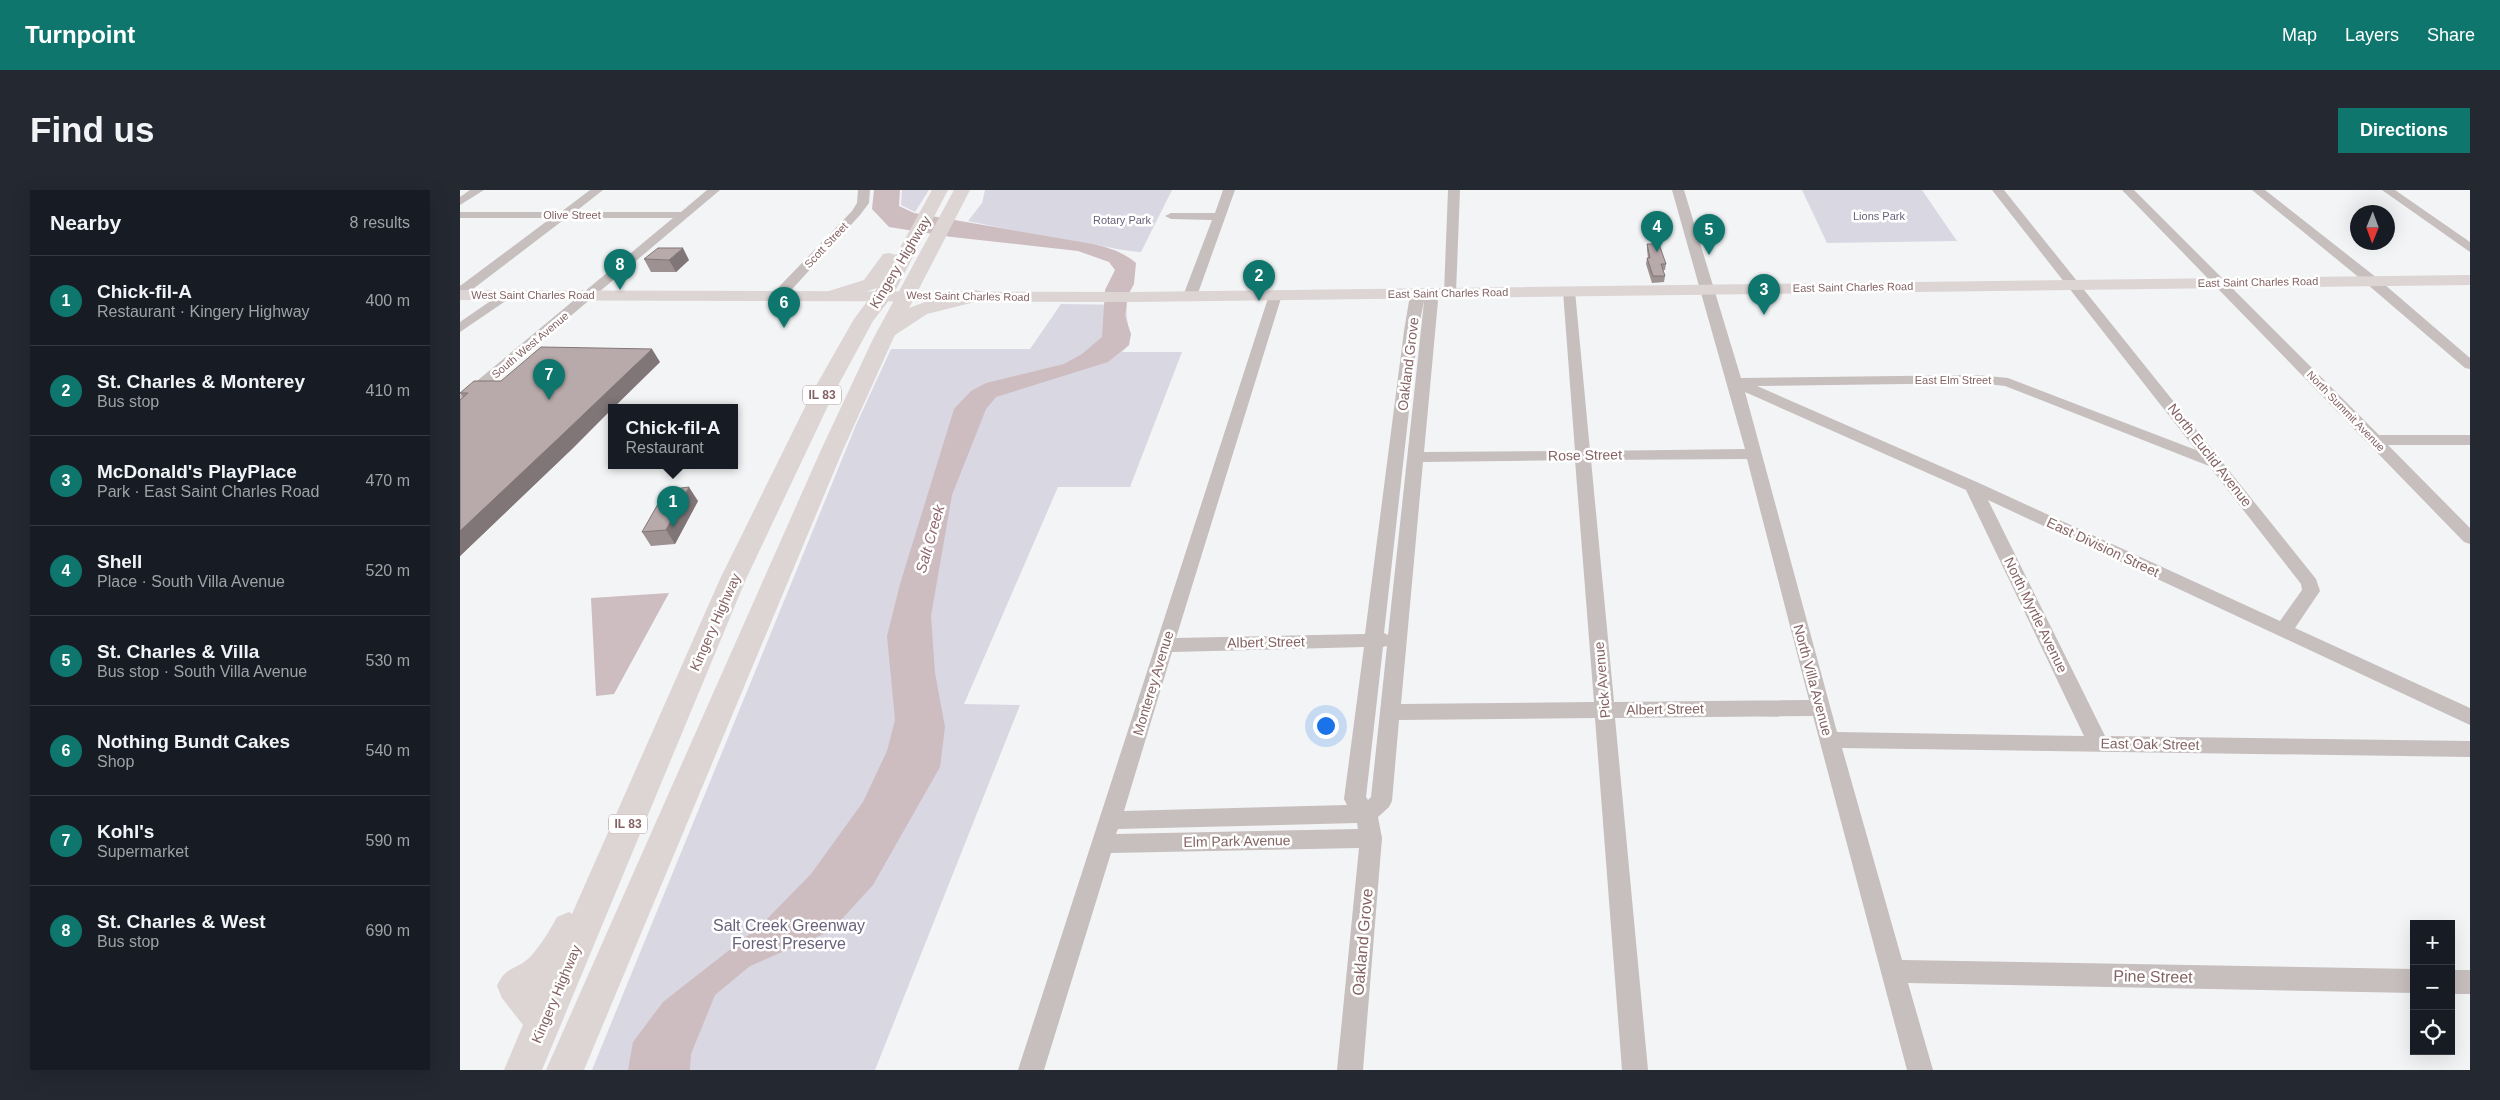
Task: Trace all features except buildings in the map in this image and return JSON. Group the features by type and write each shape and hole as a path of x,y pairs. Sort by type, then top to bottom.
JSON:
{"highway":[{"name":"Kingery Highway","path":"565,1070 832,450 877,316 940,190"},
{"name":"Kingery Highway","path":"523,1070 543,1023 530,1002 515,986 542,969 565,938 608,838 644,784 738,570 824,391 877,316 905,295 962,190"},
{"path":"831,295 875,281 895,249 916,236"},
{"path":"921,267 924,282 942,296"},
{"path":"831,295 861,314 877,316 908,315 919,310 976,296"},
{"path":"832,450 833,428 845,384 886,305 877,316"}],"main road":[{"name":"East Saint Charles Road","path":"1086,298 2470,280"},
{"name":"West Saint Charles Road","path":"460,293 505,295 831,295 877,316 905,295 1086,298"}],"street":[{"path":"460,202 478,190"},
{"path":"460,293 596,190"},
{"name":"South West Avenue","path":"460,402 714,190"},
{"name":"Scott Street","path":"778,296 856,213 863,203 864,190"},
{"path":"1190,296 1229,190"},
{"path":"1450,293 1454,190"},
{"name":"North Villa Avenue","path":"1678,190 1735,382 1820,708 1920,1070"},
{"name":"North Euclid Avenue","path":"1998,190 2076,284 2310,583 2311,591 2284,630"},
{"name":"North Summit Avenue","path":"2128,190 2222,283 2470,538"},
{"path":"2258,190 2372,281 2470,365"},
{"path":"2388,190 2470,248"},
{"name":"Olive Street","path":"460,214 684,215"},
{"path":"1171,216 1218,217"},
{"name":"Pick Avenue","path":"1569,291 1635,1070"},
{"name":"Oakland Grove","path":"1350,1070 1371,838 1366,814 1355,799 1416,301 1424,293 1431,301 1381,801 1366,814"},
{"path":"460,328 505,295"},
{"name":"Monterey Avenue","path":"1031,1070 1275,295"},
{"name":"East Elm Street","path":"1735,382 1978,379 2008,382 2217,464"},
{"name":"East Division Street","path":"1735,382 1973,487 2470,716"},
{"path":"2374,440 2470,440"},
{"name":"Rose Street","path":"1416,457 1583,454 1754,454"},
{"name":"North Myrtle Avenue","path":"1973,487 2098,743"},
{"name":"Albert Street","path":"1166,644 1397,640"},
{"name":"Albert Street","path":"1390,712 1820,708"},
{"name":"East Oak Street","path":"1829,740 2470,750"},
{"name":"Elm Park Avenue","path":"1110,820 1366,814"},
{"name":"Elm Park Avenue","path":"1103,844 1371,838"},
{"name":"Pine Street","path":"1893,971 2410,981"},
{"path":"2455,982 2470,982"}],"green space":[{"path":"902,190 929,190 915,212 901,205"},
{"name":"Rotary Park","path":"985,190 1172,190 1141,252 968,221 982,203"},
{"name":"Lions Park","path":"1802,190 1922,190 1957,241 1827,243"},
{"name":"Salt Creek Greenway Forest Preserve","path":"1061,304 1127,305 1129,345 1122,352 1182,352 1130,487 1058,487 964,704 1020,705 875,1070 592,1070 856,425 891,349 1030,349"}],"water":[{"name":"Salt Creek","path":"874,190 900,190 899,206 914,213 1093,244 1126,256 1136,263 1134,284 1128,295 1125,316 1131,334 1129,345 1108,362 996,397 986,409 952,495 931,616 935,673 945,727 940,767 873,885 831,931 750,966 715,995 691,1054 690,1070 628,1070 633,1042 663,1002 760,926 811,874 863,802 887,751 895,720 887,636 900,584 954,409 971,391 986,383 1064,364 1082,354 1102,337 1105,290 1115,270 1109,262 1078,251 952,237 889,227 872,209"},
{"path":"669,593 614,694 596,696 591,598"}],"place":[{"name":"Shell","path":"1657,252"},
{"name":"St. Charles & Villa","path":"1709,255"},
{"name":"St. Charles & West","path":"620,290"},
{"name":"St. Charles & Monterey","path":"1259,301"},
{"name":"McDonald's PlayPlace","path":"1764,315"},
{"name":"Nothing Bundt Cakes","path":"784,328"},
{"name":"Kohl's","path":"549,400"},
{"name":"Chick-fil-A","path":"673,527"}]}
